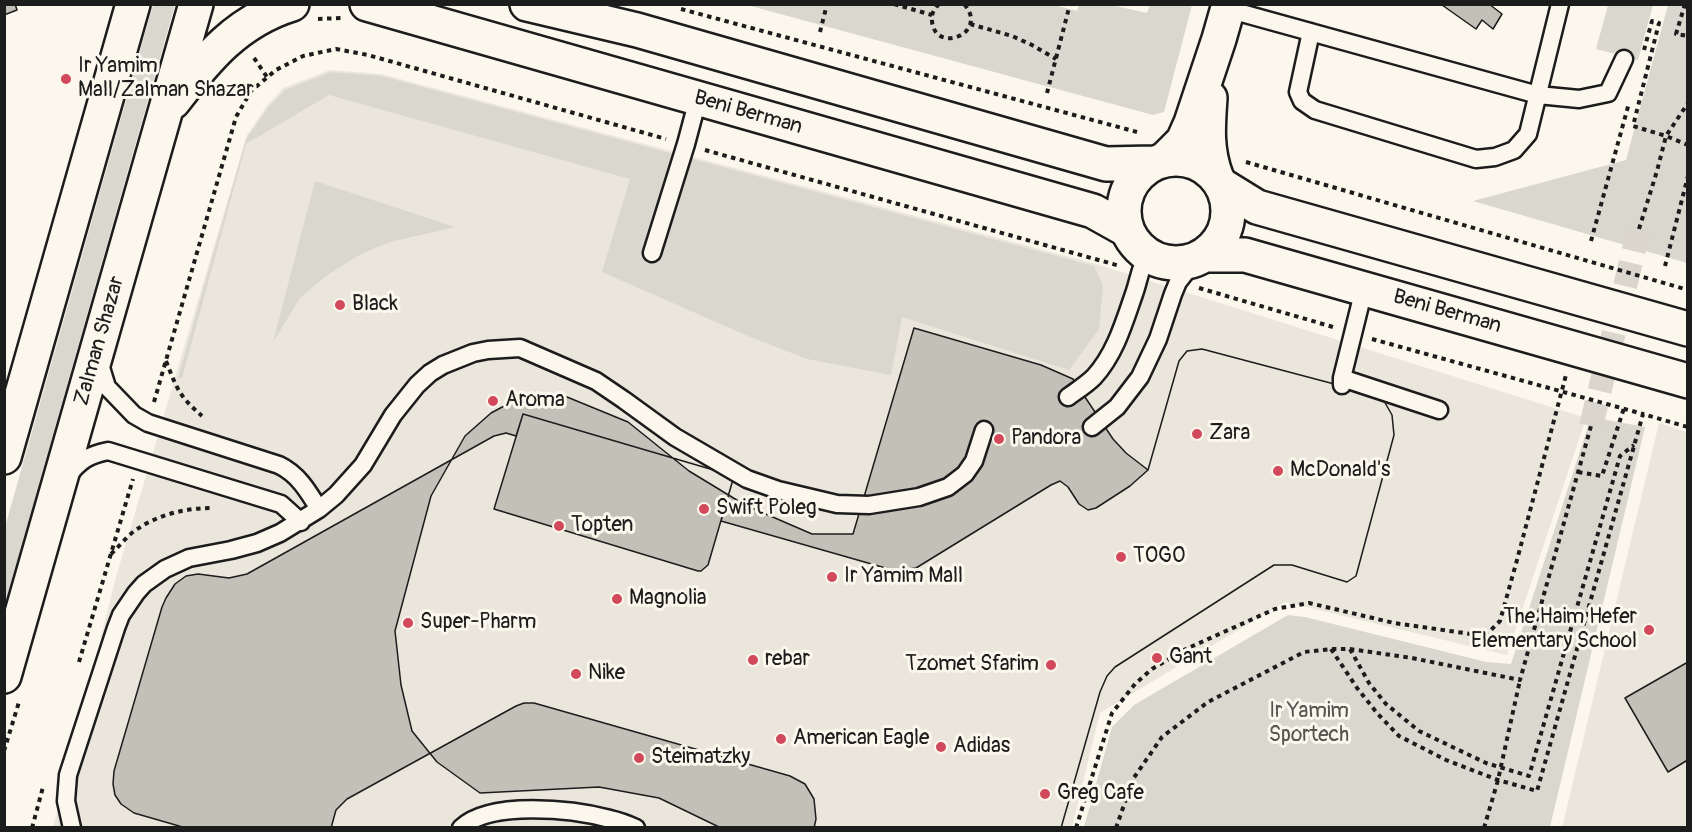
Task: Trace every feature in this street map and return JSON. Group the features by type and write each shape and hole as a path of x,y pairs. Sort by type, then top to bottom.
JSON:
{"street":[{"name":"Zalman Shazar","path":"4,676 196,4"},
{"path":"165,113 186,85 218,49 237,32 254,20 292,4"},
{"name":"Beni Berman","path":"367,4 1093,212 1127,230"},
{"path":"527,4 637,30 1106,164 1179,158 1192,160 1205,167 1219,181 1257,207 1688,329"},
{"path":"4,457 128,14"},
{"path":"1225,18 1210,89 1208,142 1210,160 1228,201 1228,217 1224,232 1216,245 1193,266 1164,262 1144,263 1136,243 1127,230 1124,214 1125,199 1131,184 1140,172 1159,161 1183,141 1225,18"},
{"name":"Beni Berman","path":"1193,266 1245,255 1688,381"}],"lane":[{"path":"1311,32 1298,92 1302,101 1315,110 1476,159 1495,157 1514,150 1528,134 1560,4"},
{"path":"1225,18 1311,32 1538,95 1579,99 1608,93 1624,59"},
{"path":"652,253 698,99"},
{"path":"1068,397 1093,378 1108,357 1124,326 1144,263"},
{"path":"1092,427 1117,408 1140,377 1158,339 1173,294 1193,266"},
{"path":"1364,289 1342,382 1439,410"},
{"path":"72,828 66,801 68,775 116,628 121,615 136,593 154,576 176,563 257,543 301,522 319,509 336,495 363,465 393,415 417,385 443,365 472,353 520,348 596,381 675,437 747,479 778,490 837,504 869,505 919,497 948,487 965,474 974,461 984,430"},
{"path":"96,354 107,387 134,415 148,423 290,470 304,485 319,509"},
{"path":"58,489 75,466 92,454 108,451 281,504 301,522"},
{"path":"461,828 468,821 484,814 526,810 584,813 636,828"}],"path":[{"path":"820,32 827,4"},
{"path":"894,4 932,15"},
{"path":"939,4 932,15 934,29 943,38 950,39 968,30 969,10 964,4"},
{"path":"1047,93 1070,4"},
{"path":"1685,4 1676,34 1688,36"},
{"path":"1643,54 1652,21 1659,24 1633,126 1688,145"},
{"path":"970,24 1012,36 1056,59"},
{"path":"148,423 236,117 251,91 276,70 303,56 336,49 368,55 686,144 1144,263"},
{"path":"1591,241 1631,98"},
{"path":"1639,229 1666,136 1688,103"},
{"path":"1665,266 1688,176"},
{"path":"1193,266 1353,333 1688,427"},
{"path":"166,360 177,391 203,417"},
{"path":"1076,828 1112,713 1135,684 1152,669 1186,649 1275,609 1310,603 1394,623 1485,636 1500,621 1566,372"},
{"path":"1578,472 1602,476 1624,408"},
{"path":"1330,649 1357,688 1399,736 1446,760 1498,780 1537,791 1643,414"},
{"path":"1484,828 1498,780 1520,680 1591,426"},
{"path":"1350,649 1369,683 1386,704 1419,731 1486,763 1529,776 1620,456 1635,444"},
{"path":"78,665 138,461"},
{"path":"110,555 138,528 165,515 196,508 219,508"},
{"path":"1116,828 1133,779 1162,738 1208,702 1304,652 1350,649 1412,658 1520,680"},
{"path":"32,828 44,784"}],"shaded area":[{"path":"330,70 381,74 1096,264 1586,418 1507,655 1285,602 1100,713 1072,827 53,828 116,577 247,135 266,107 283,88"},
{"name":"The Haim Hefer Elementary School","path":"1659,423 1687,432 1687,827 1562,828"}],"green space":[{"path":"153,5 175,5 5,603 5,527"},
{"path":"747,5 1054,5 1077,11 1079,5 1111,5 1147,13 1150,5 1192,5 1164,112 1153,115"},
{"path":"1608,5 1653,5 1638,60 1596,49"},
{"path":"1668,5 1687,5 1687,263 1473,201 1626,160"},
{"path":"331,72 381,76 1094,266 1103,286 1099,329 1069,370 902,317 891,375 807,359 748,336 602,272 630,179 329,95 246,144 182,378 178,378 246,139 268,108 285,90"},
{"path":"315,181 455,227 390,242 361,254 326,276 300,298 273,342"},
{"name":"Ir Yamim Sportech","path":"1591,417 1645,427 1550,827 1084,827 1112,727 1134,705 1288,615 1305,617 1486,662 1511,664"}],"building":[{"path":"4,4 15,4 17,10 4,15"},
{"path":"1489,4 1502,14 1493,29 1482,20 1476,29 1442,5"},
{"name":"Ir Yamim Mall","path":"914,328 1041,365 1073,379 1113,439 1126,453 1148,470 1179,361 1187,351 1202,349 1372,394 1384,401 1392,415 1394,435 1356,576 1347,582 1292,565 1274,565 1115,667 1107,676 1100,692 1061,828 721,828 659,798 599,787 480,793 437,762 412,731 401,685 395,631 431,496 465,436 491,413 521,397 567,397 628,422 689,471 745,505 812,534 853,534"},
{"name":"Ir Yamim Mall","path":"1202,349 1372,394 1384,401 1392,415 1394,435 1356,576 1347,582 1292,565 1274,565 1115,667 1107,676 1100,692 1061,828 814,828 816,819 814,799 805,784 790,776 534,703 516,706 347,799 336,810 331,828 186,828 134,813 121,804 115,795 114,771 162,607 175,584 186,576 198,574 229,578 247,574 494,436 506,433 516,436 523,414 734,476 721,521 896,571 916,568 1060,481 1068,487 1079,504 1088,510 1096,508 1130,486 1148,470 1179,361 1187,351"},
{"path":"523,414 734,476 708,565 698,571 494,509"},
{"path":"1688,662 1688,763 1686,761 1668,772 1625,698"}],"tunnel":[{"path":"1591,426 1639,229"}],"place":[{"name":"Ir Yamim Mall/Zalman Shazar","path":"66,79"},
{"name":"Black","path":"340,305"},
{"name":"Aroma","path":"493,401"},
{"name":"Zara","path":"1197,434"},
{"name":"Pandora","path":"999,439"},
{"name":"McDonald's","path":"1278,471"},
{"name":"Swift Poleg","path":"704,509"},
{"name":"Topten","path":"559,526"},
{"name":"TOGO","path":"1121,557"},
{"name":"Ir Yamim Mall","path":"832,577"},
{"name":"Magnolia","path":"617,599"},
{"name":"Super-Pharm","path":"408,623"},
{"name":"The Haim Hefer Elementary School","path":"1649,630"},
{"name":"Gant","path":"1157,658"},
{"name":"rebar","path":"753,660"},
{"name":"Tzomet Sfarim","path":"1051,665"},
{"name":"Nike","path":"576,674"},
{"name":"American Eagle","path":"781,739"},
{"name":"Adidas","path":"941,747"},
{"name":"Steimatzky","path":"639,758"},
{"name":"Greg Cafe","path":"1045,794"}]}
